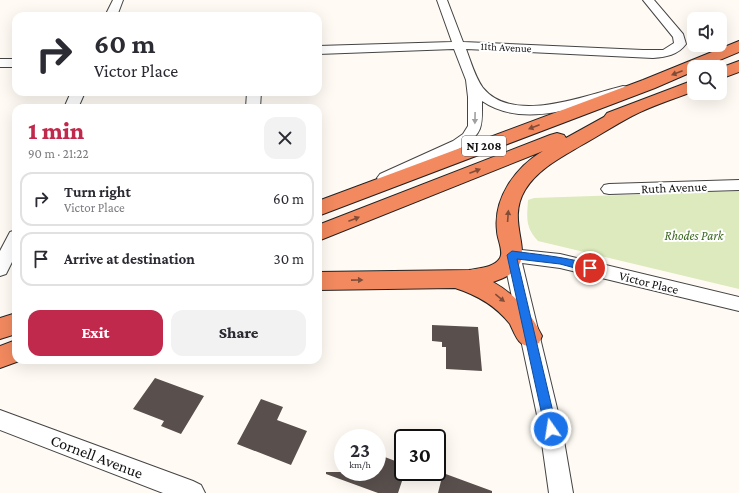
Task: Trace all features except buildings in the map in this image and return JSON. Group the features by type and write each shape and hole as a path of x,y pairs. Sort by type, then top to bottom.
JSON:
{"highway":[{"name":"NJ 208","path":"322,207 649,84 739,46"},
{"path":"727,71 739,66"},
{"name":"NJ 208","path":"322,231 687,88"},
{"path":"322,281 469,279 493,274 503,269 512,255 507,233 507,214 511,198 520,182 530,170 542,160 626,112"},
{"path":"452,279 470,282 485,288 500,298 513,309 523,322 530,336"},
{"path":"0,329 12,324"},
{"path":"0,357 12,352"}],"street":[{"path":"113,12 118,0"},
{"path":"442,0 472,80 479,92 489,101 505,107 540,110 649,84"},
{"name":"11th Avenue","path":"322,50 459,45 656,54 666,52 677,47 680,40 677,33 648,0"},
{"path":"0,63 12,63"},
{"path":"322,206 446,150 468,137 475,126 475,97 472,80"},
{"name":"Ruth Avenue","path":"609,189 739,185"},
{"path":"3,264 12,245"},
{"path":"512,255 551,429 561,493"},
{"name":"Victor Place","path":"512,255 560,261 739,304"},
{"name":"Cornell Avenue","path":"0,420 193,493"}],"green space":[{"name":"Rhodes Park","path":"739,191 739,289 538,241 531,231 528,222 528,200 534,198"}],"route":[{"path":"551,429 512,255 560,261 590,268"}]}
